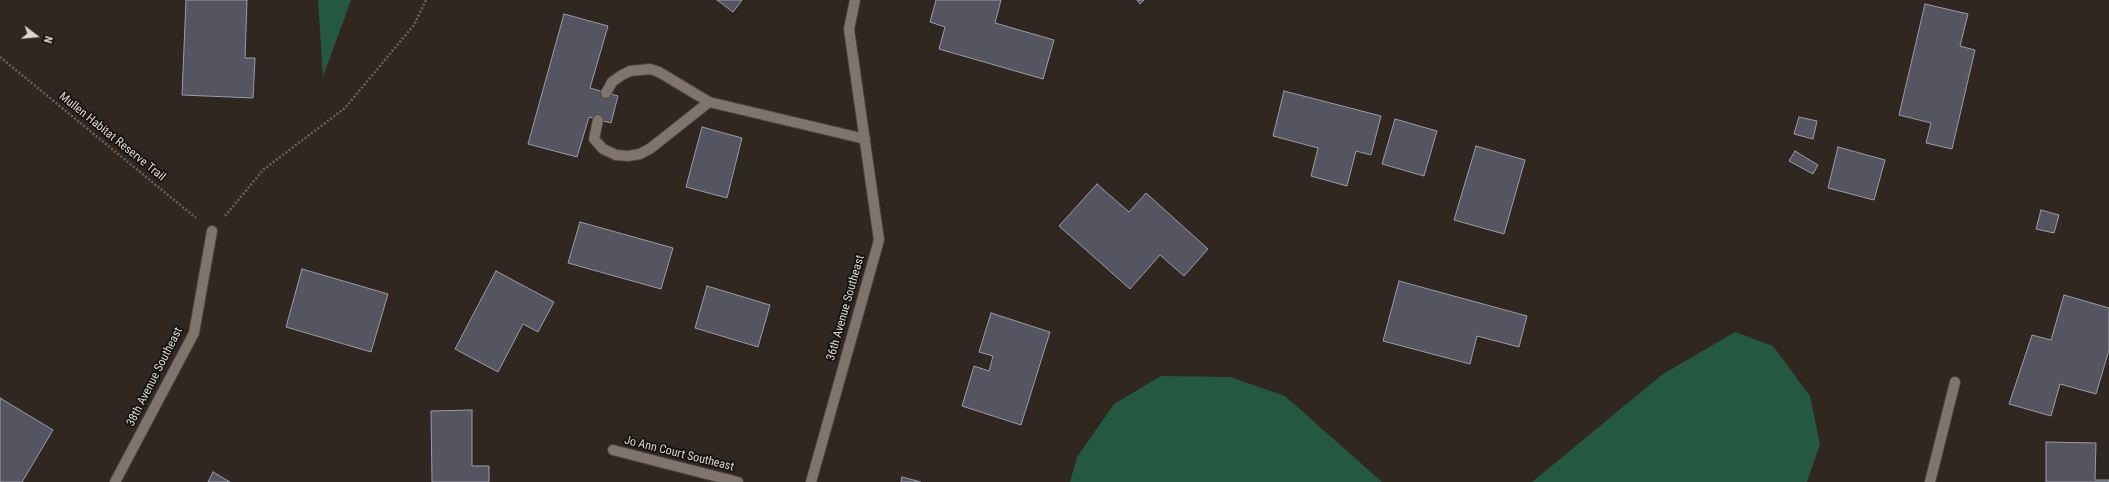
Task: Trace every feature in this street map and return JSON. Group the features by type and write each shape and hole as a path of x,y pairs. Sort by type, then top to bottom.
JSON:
{"street":[{"name":"36th Avenue Southeast","path":"811,482 879,240 850,29 855,0"},
{"path":"606,93 612,82 622,74 630,70 650,69 659,72 708,102 865,139"},
{"path":"598,120 594,139 603,149 616,155 628,156 640,154 651,148 708,102"},
{"name":"38th Avenue Southeast","path":"114,482 194,333 212,231"},
{"path":"1930,482 1955,382"},
{"name":"Jo Ann Court Southeast","path":"613,450 738,482"}],"path":[{"path":"212,231 263,170 345,108 414,25 426,0"},
{"name":"Mullen Habitat Reserve Trail","path":"0,57 212,231"}],"green space":[{"path":"318,0 351,0 323,77"},
{"path":"1735,332 1773,346 1810,396 1820,444 1807,482 1532,482 1663,374"},
{"path":"1161,376 1230,377 1285,396 1382,482 1070,482 1077,457 1114,404"}],"building":[{"path":"186,0 247,0 245,58 255,58 253,98 182,95"},
{"path":"717,0 742,0 733,12"},
{"path":"936,0 1001,0 995,23 1054,40 1043,79 939,49 945,27 930,22"},
{"path":"1137,0 1144,0 1140,4"},
{"path":"1925,4 1968,14 1960,46 1975,50 1952,149 1926,143 1931,123 1899,115"},
{"path":"564,14 608,26 590,88 618,96 611,123 589,117 577,157 528,144"},
{"path":"1284,91 1381,116 1371,155 1356,151 1347,186 1311,176 1318,148 1273,136"},
{"path":"1799,117 1817,121 1813,139 1794,134"},
{"path":"1395,119 1437,131 1424,176 1382,164"},
{"path":"702,127 742,138 727,198 686,187"},
{"path":"1476,146 1525,160 1504,234 1454,220"},
{"path":"1838,147 1885,160 1874,200 1828,188"},
{"path":"1795,151 1818,165 1813,174 1789,161"},
{"path":"1097,184 1129,212 1146,193 1208,249 1184,276 1160,255 1130,289 1059,226"},
{"path":"2041,210 2059,215 2054,233 2036,229"},
{"path":"580,222 673,248 661,289 568,263"},
{"path":"302,269 388,294 371,352 286,327"},
{"path":"496,271 554,302 538,332 523,324 498,372 455,349"},
{"path":"1399,281 1527,316 1519,347 1477,336 1470,364 1383,341"},
{"path":"707,286 770,305 758,347 695,328"},
{"path":"2064,295 2109,308 2109,350 2096,394 2060,384 2051,416 2009,404 2032,335 2051,340"},
{"path":"991,313 1050,332 1021,425 962,406 974,366 989,371 993,356 979,352"},
{"path":"0,398 53,430 22,482 0,482"},
{"path":"472,410 472,466 489,466 489,482 432,482 431,411"},
{"path":"2046,442 2096,443 2095,480 2109,480 2109,482 2046,482"},
{"path":"213,472 230,482 208,482"},
{"path":"902,477 921,482 901,482"}]}
